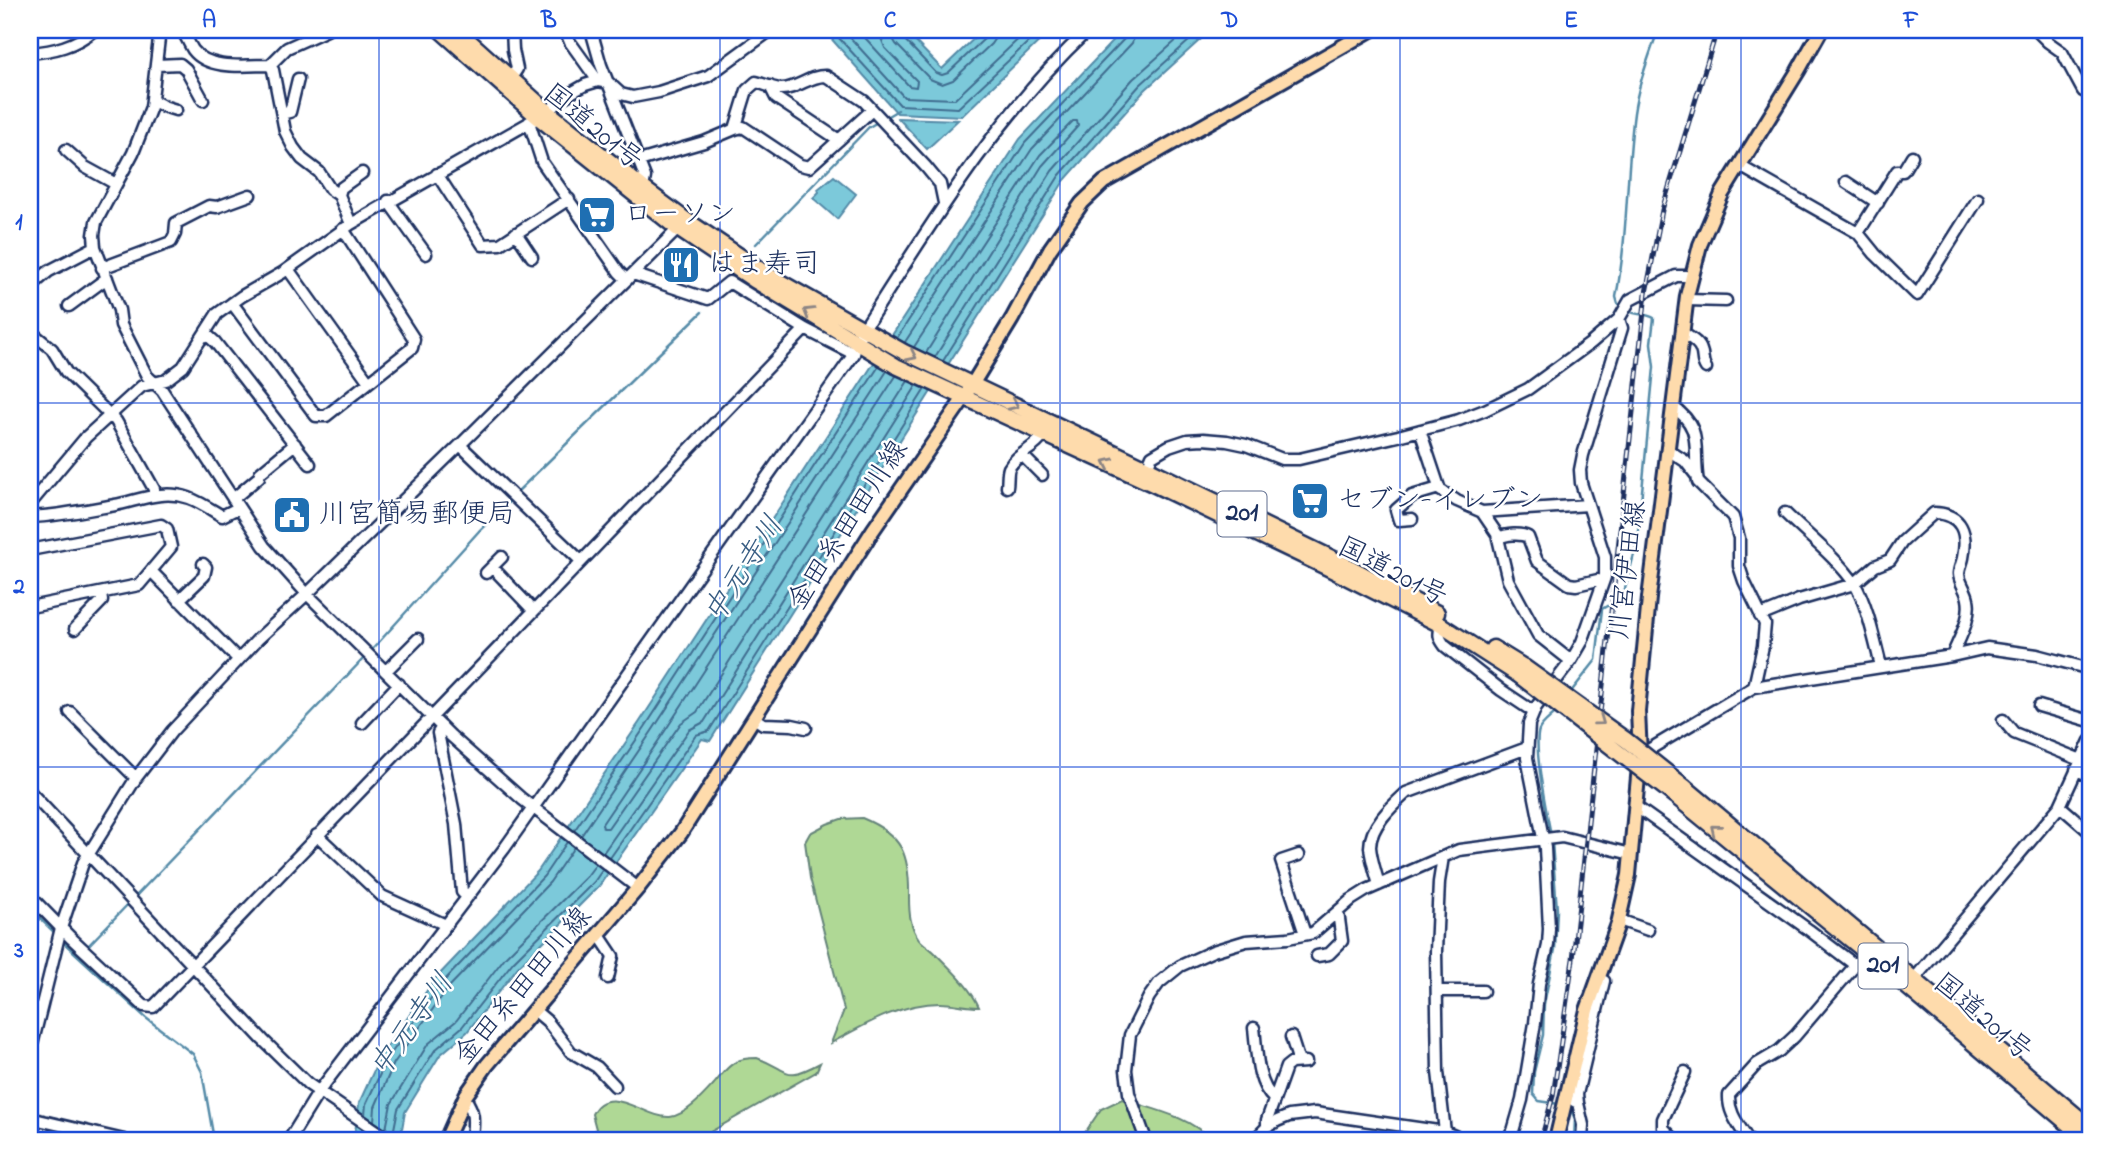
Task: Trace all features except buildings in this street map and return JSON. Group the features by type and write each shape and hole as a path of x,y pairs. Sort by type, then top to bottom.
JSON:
{"highway":[{"name":"国道201号","path":"440,30 538,117 754,280 863,342 896,366 943,388 967,392 1147,468 1334,559 1431,610 1520,671 1680,792 1870,949 2087,1140"},
{"name":"国道201号","path":"457,30 512,78 538,117 643,188 682,225"},
{"name":"国道201号","path":"863,342 904,352 952,376 967,392 1044,434 1305,556 1441,625 1520,671"},
{"name":"国道201号","path":"1870,949 1915,978 2090,1127"}],"main road":[{"name":"金田糸田田川線","path":"446,1140 465,1098 487,1065 599,935 681,833 873,530 967,392 1012,319 1050,249 1082,203 1104,182 1371,30"},
{"name":"川宮伊田線","path":"1556,1140 1573,1100 1573,1067 1587,1010 1619,920 1629,875 1640,755 1638,711 1649,598 1686,300 1700,245 1723,194 1821,30"}],"street":[{"path":"30,53 52,51 71,45 94,30"},
{"path":"160,30 152,107 133,153 96,222 94,235 95,247 119,310 121,325 147,376 162,390 264,546 307,594 442,727 537,809 638,888"},
{"path":"182,30 201,57 221,64 270,65 287,48 327,30"},
{"path":"512,30 517,69 512,78"},
{"path":"565,30 570,42 603,82 621,94 633,97 708,76 771,30"},
{"path":"591,30 603,82 645,177 643,188"},
{"path":"289,1140 446,925 537,809 863,342 944,203 1012,111 1060,56 1088,30"},
{"path":"2036,30 2062,52 2083,91"},
{"path":"156,65 180,64 186,69 203,100"},
{"path":"270,65 285,131 293,147 339,195"},
{"path":"735,129 747,90 756,82 780,89 819,75 826,76 873,110 940,184 944,203"},
{"path":"282,114 290,112 298,79"},
{"path":"30,504 69,456 142,386 166,380 183,367 217,314 388,201 538,117 585,85 603,82"},
{"path":"770,86 776,98 839,140"},
{"path":"152,100 176,110"},
{"path":"639,162 743,127 800,165 809,167 873,110"},
{"path":"538,117 542,162 619,272 708,299 729,282 805,329 863,342"},
{"path":"66,150 85,167 116,184"},
{"path":"1858,233 1896,171 1903,171 1912,156"},
{"path":"1740,166 1858,233 1875,254 1917,295 1978,199"},
{"path":"232,303 316,416 327,416 412,348 414,339 347,226 339,195 341,188 362,173"},
{"path":"437,174 483,245 500,244 569,199"},
{"path":"1846,182 1878,203"},
{"path":"69,306 105,273 171,242 176,222 209,206 217,207 250,195"},
{"path":"388,201 426,254"},
{"path":"30,1053 61,928 83,863 136,778 172,731 238,659 460,445 682,225"},
{"path":"516,233 532,257"},
{"path":"30,287 49,271 95,247"},
{"path":"288,269 369,382"},
{"path":"1147,468 1152,456 1187,440 1227,441 1246,445 1282,459 1299,459 1420,430 1485,410 1528,389 1591,343 1621,318 1629,302 1676,276 1693,276"},
{"path":"1686,300 1726,301"},
{"path":"1507,1140 1513,1131 1522,1100 1549,929 1544,838 1527,758 1529,724 1534,712 1582,642 1605,577 1605,557 1581,483 1580,470 1622,328 1621,318"},
{"path":"30,896 144,1006 153,1007 805,329"},
{"path":"30,331 52,349 66,372 116,421 154,494"},
{"path":"1682,332 1699,345 1706,369"},
{"path":"205,333 215,342 310,464"},
{"path":"1672,406 1685,415 1695,432 1698,482 1733,517 1739,538 1739,566 1765,624 1754,687"},
{"path":"1420,430 1440,488 1457,501 1482,512 1588,505"},
{"path":"1007,487 1009,468 1027,449 1040,441 1044,434"},
{"path":"30,517 83,511 154,494 188,498 222,516 260,473 295,444"},
{"path":"460,445 580,560"},
{"path":"1668,450 1685,461 1697,477"},
{"path":"1022,454 1042,475"},
{"path":"1412,519 1399,520 1396,510 1412,496 1440,488"},
{"path":"1482,512 1499,538 1508,580 1538,635 1571,661"},
{"path":"1785,513 1827,553 1854,584 1871,626 1881,666"},
{"path":"1760,616 1799,600 1854,584 1875,566 1891,560 1902,542 1934,513 1955,517 1965,533 1964,557 1959,575 1968,597 1969,611 1952,656"},
{"path":"30,550 160,524 167,529 171,547 139,585 30,607"},
{"path":"1499,538 1525,535 1537,561 1569,584 1598,580 1603,582"},
{"path":"502,557 489,570 533,610"},
{"path":"179,600 204,576 206,566 203,564"},
{"path":"150,571 238,659"},
{"path":"75,629 102,601 101,593"},
{"path":"1441,625 1438,633 1445,646 1534,712"},
{"path":"386,671 418,639"},
{"path":"1640,755 1754,687 1952,656 1987,648 2037,655 2090,669"},
{"path":"362,723 399,684"},
{"path":"2039,706 2090,721"},
{"path":"71,712 136,778"},
{"path":"754,718 763,724 806,728"},
{"path":"2003,720 2014,733 2079,765 2090,776"},
{"path":"442,727 438,733 456,824 463,892 467,897"},
{"path":"1915,978 2060,806 2090,741"},
{"path":"1379,885 1370,845 1373,833 1391,806 1406,793 1527,748"},
{"path":"30,792 263,1040 309,1084 390,1140"},
{"path":"1635,806 1855,965"},
{"path":"2060,806 2090,832"},
{"path":"317,835 382,896 446,925"},
{"path":"1146,1140 1129,1093 1127,1049 1137,1019 1159,983 1180,965 1246,941 1313,933 1352,900 1430,861 1459,850 1562,837 1631,854"},
{"path":"1299,855 1281,861 1305,934"},
{"path":"1443,857 1439,881 1436,951 1438,1072 1445,1132"},
{"path":"1317,956 1329,954 1342,941 1338,912"},
{"path":"1619,920 1648,930"},
{"path":"599,935 612,956 608,978"},
{"path":"1748,1140 1732,1116 1728,1106 1729,1095 1757,1064 1779,1051 1795,1037 1870,949"},
{"path":"1437,991 1483,991"},
{"path":"534,1010 547,1021 571,1052 597,1068 615,1086"},
{"path":"1254,1028 1261,1075 1267,1093 1274,1099"},
{"path":"1267,1127 1267,1120 1286,1067 1291,1063 1302,1062 1291,1037"},
{"path":"1675,1140 1663,1128 1663,1119 1685,1072"},
{"path":"465,1098 472,1108 472,1140"},
{"path":"1573,1100 1583,1125 1582,1140"},
{"path":"1254,1140 1267,1127 1289,1116 1315,1113 1445,1132 1464,1140"},
{"path":"30,1118 124,1140"}],"green space":[{"path":"862,818 887,832 901,848 908,870 910,914 916,934 959,978 979,1007 940,1003 911,1007 883,1016 831,1043 844,1010 810,878 805,842 810,833 827,824 841,819"},
{"path":"757,1058 793,1073 820,1063 816,1072 696,1140 599,1140 592,1114 599,1105 617,1101 660,1116 676,1116 699,1099 732,1064 743,1059"},
{"path":"1122,1099 1181,1119 1211,1140 1080,1140 1101,1109"}],"water":[{"path":"833,30 904,30 942,69 983,30 1051,30 962,116 897,113 828,35"},
{"name":"中元寺川","path":"1123,30 1211,30 1145,90 1064,181 710,741 702,739 599,886 518,967 467,1032 440,1055 405,1112 400,1140 354,1140 359,1103 381,1055 436,978 538,871 639,723 1020,139"},
{"path":"898,118 958,120 927,149"},
{"path":"834,176 856,194 837,219 813,198 819,192 818,189"}],"waterway":[{"path":"1623,307 1618,304 1616,297 1623,251 1634,113 1641,81 1658,30"},
{"path":"756,244 869,127 898,110"},
{"path":"1570,693 1596,660 1602,609 1621,604 1637,543 1654,367 1651,343 1654,318 1629,311"},
{"path":"516,493 702,312"},
{"path":"370,652 511,497"},
{"path":"135,897 365,657"},
{"path":"1551,835 1541,781 1538,739 1540,727 1558,710"},
{"path":"1552,842 1557,910 1555,949 1544,1004 1543,1035 1534,1072 1533,1094 1539,1101 1559,1104"},
{"path":"86,948 130,902"},
{"path":"30,909 55,933"},
{"path":"62,941 146,1018 193,1054 202,1072 214,1140"},
{"path":"1568,1108 1575,1119 1574,1140"}],"railway":[{"path":"1541,1140 1553,1096 1573,959 1646,293 1662,210 1717,30"}],"place":[{"name":"ローソン","path":"597,215"},
{"name":"はま寿司","path":"681,265"},
{"name":"セブン-イレブン","path":"1310,501"},
{"name":"川宮簡易郵便局","path":"292,515"}]}
